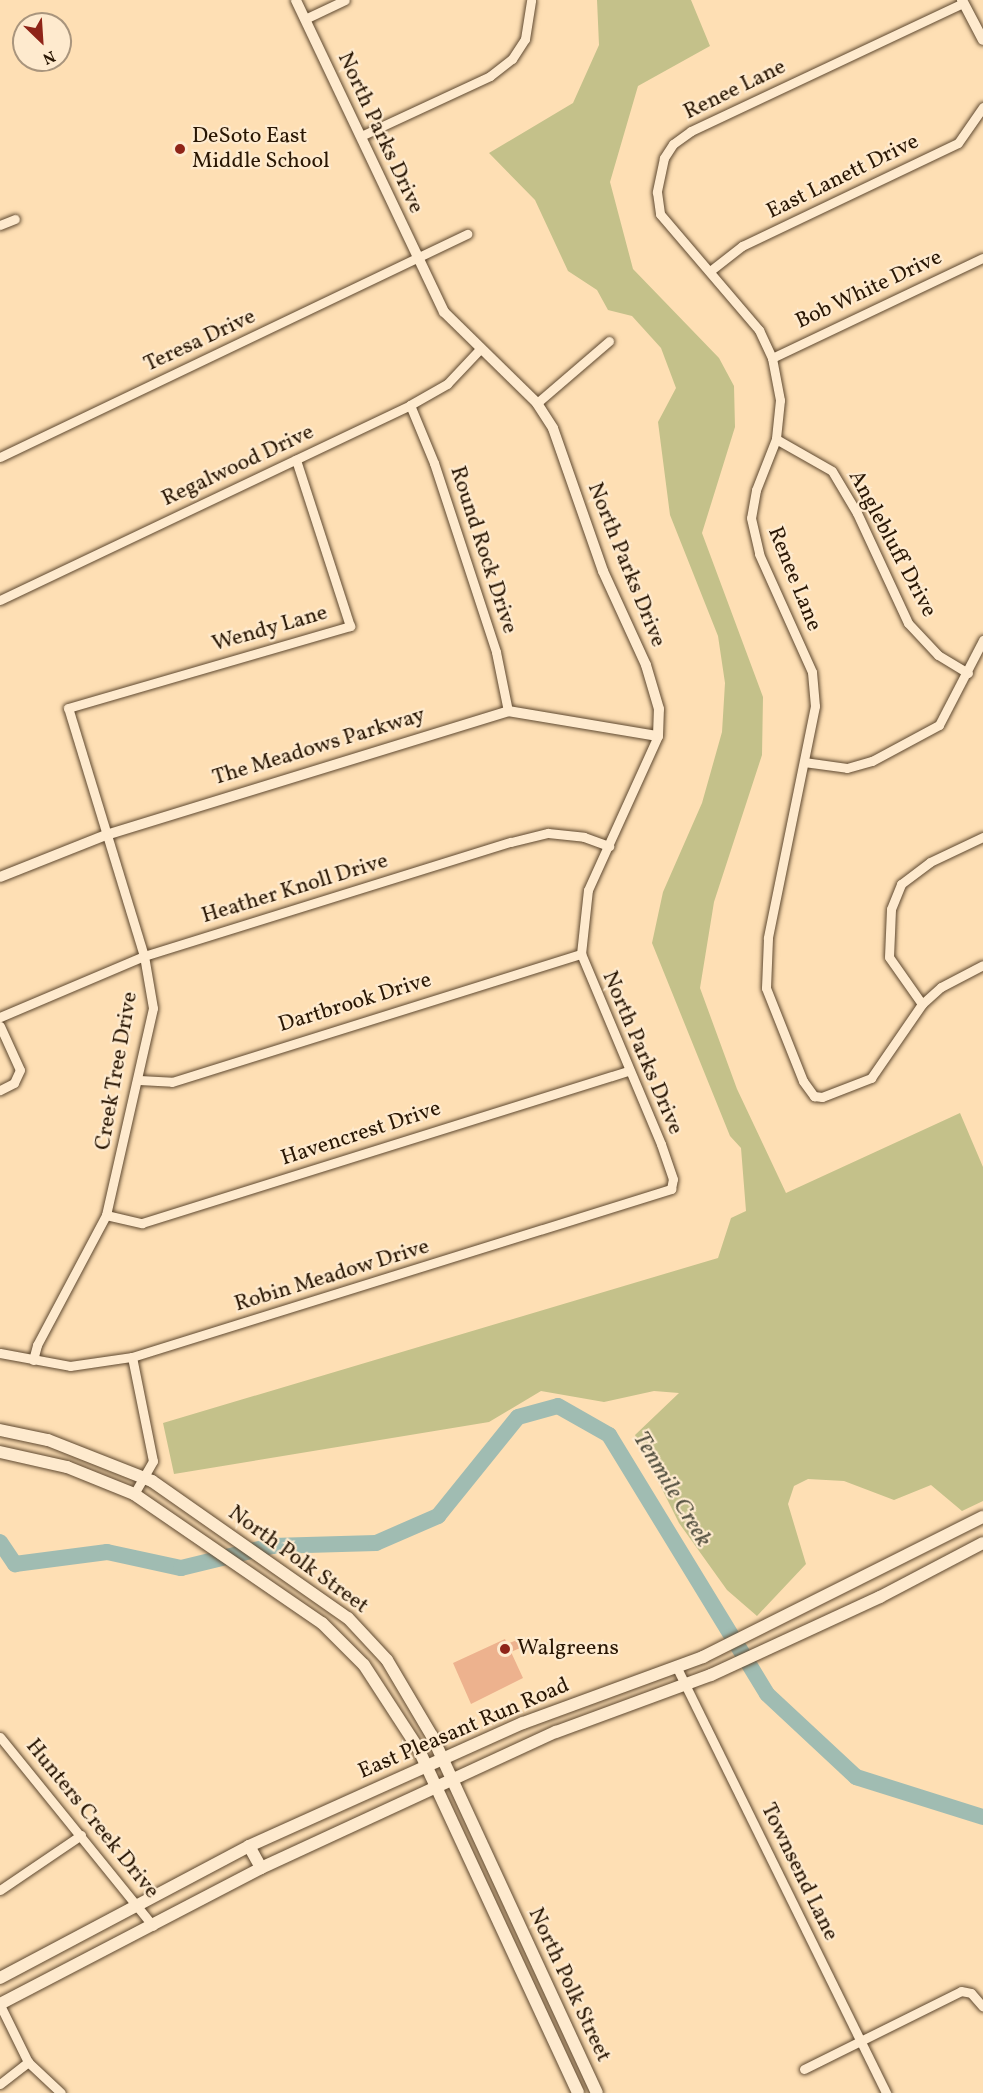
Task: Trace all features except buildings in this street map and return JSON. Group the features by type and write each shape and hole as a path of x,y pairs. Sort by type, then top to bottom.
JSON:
{"main road":[{"name":"North Polk Street","path":"0,1431 48,1440 144,1478 303,1584 348,1618 387,1660 442,1758 597,2093"},
{"name":"North Polk Street","path":"0,1452 67,1467 134,1494 322,1623 364,1665 409,1730 578,2093"},
{"name":"East Pleasant Run Road","path":"0,1978 140,1907 249,1846 442,1758 547,1714 702,1657 983,1516"},
{"path":"937,1541 948,1562"},
{"name":"East Pleasant Run Road","path":"0,2005 261,1868 556,1732 711,1675 948,1562 983,1543"},
{"path":"547,1714 556,1732"},
{"path":"249,1846 261,1868"},
{"path":"484,1891 499,1884"},
{"path":"565,2066 580,2058"}],"street":[{"name":"North Parks Drive","path":"296,0 444,312 537,403 553,429 603,571 646,665 659,709 658,736 588,890 581,954 660,1144 673,1179 671,1189"},
{"path":"304,18 345,0"},
{"path":"361,136 490,76 512,59 525,39 531,0"},
{"path":"962,2 983,40"},
{"name":"Renee Lane","path":"922,1004 871,1078 835,1093 814,1096 803,1081 766,988 768,938 815,706 812,672 759,554 751,518 756,490 776,439 780,400 772,358 759,330 660,214 658,178 673,144 691,131 962,2"},
{"name":"East Lanett Drive","path":"710,271 742,246 958,143 983,107"},
{"path":"0,225 15,219"},
{"name":"Teresa Drive","path":"0,457 467,234"},
{"name":"Bob White Drive","path":"772,358 983,258"},
{"path":"537,403 609,341"},
{"name":"Regalwood Drive","path":"0,600 410,405 447,384 480,349"},
{"name":"Round Rock Drive","path":"410,405 434,463 496,652 508,711"},
{"name":"Anglebluff Drive","path":"776,439 832,471 856,513 908,623 938,655 968,673"},
{"name":"Wendy Lane","path":"68,708 350,626 296,460"},
{"path":"804,762 847,768 900,747 939,725 968,673 983,640"},
{"name":"Creek Tree Drive","path":"33,1360 37,1345 106,1215 139,1080 153,1008 144,956 68,708"},
{"name":"The Meadows Parkway","path":"0,877 106,835 508,711 658,736"},
{"name":"Heather Knoll Drive","path":"0,1017 82,978 144,956 520,840 548,833 584,837 609,846"},
{"path":"983,837 930,862 901,884 891,909 886,931 889,957 922,1004 941,987 983,965"},
{"name":"Dartbrook Drive","path":"139,1080 172,1082 581,954"},
{"path":"0,1026 20,1070 14,1083 0,1090"},
{"name":"Havencrest Drive","path":"106,1215 142,1223 628,1071"},
{"name":"Robin Meadow Drive","path":"0,1353 70,1366 132,1357 671,1189"},
{"path":"132,1357 152,1437 153,1461 134,1494"},
{"name":"Townsend Lane","path":"677,1668 886,2093"},
{"name":"Hunters Creek Drive","path":"1,1740 81,1834 153,1926"},
{"path":"0,1890 81,1834"},
{"path":"804,2069 962,1991 982,2004"},
{"path":"0,2005 28,2062 61,2093"},
{"path":"0,2084 28,2062"}],"shaded area":[{"path":"597,0 691,0 710,46 638,86 610,182 633,269 719,358 734,386 735,427 702,533 763,697 762,755 714,902 700,988 737,1089 786,1193 960,1113 983,1167 983,1501 962,1511 931,1485 894,1500 844,1481 808,1479 794,1486 788,1504 806,1564 757,1616 727,1590 679,1523 635,1435 679,1393 654,1391 604,1402 541,1391 489,1422 174,1474 163,1423 718,1258 731,1218 746,1211 741,1148 730,1136 652,943 663,892 702,803 722,732 725,683 718,636 670,515 658,422 676,388 661,348 632,316 608,310 597,290 568,271 535,200 489,153 573,103 599,45"}],"waterway":[{"name":"Tenmile Creek","path":"0,1542 15,1564 107,1552 181,1568 272,1546 376,1543 438,1516 518,1417 558,1406 609,1435 767,1694 856,1777 983,1817"}],"place":[{"name":"DeSoto East Middle School","path":"180,149"},
{"name":"Walgreens","path":"505,1649"}]}
